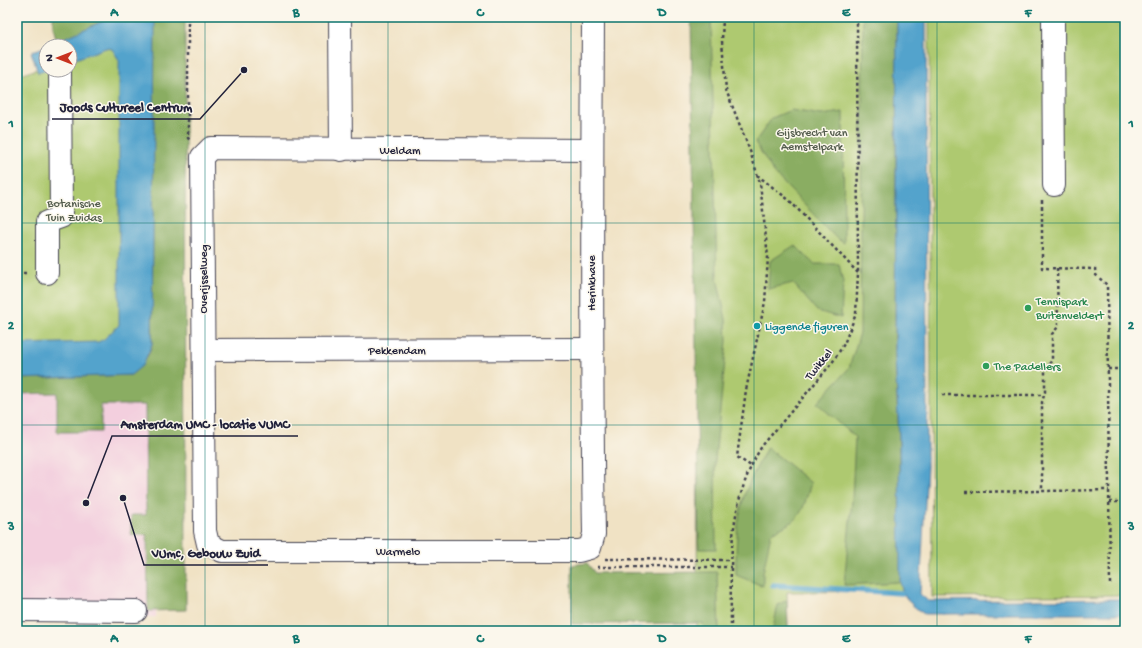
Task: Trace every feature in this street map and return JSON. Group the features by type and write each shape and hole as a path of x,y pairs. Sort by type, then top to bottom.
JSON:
{"street":[{"path":"202,157 211,148 341,150 340,17"},
{"name":"Herinkhave","path":"591,555 594,534 591,349 593,17"},
{"path":"1053,17 1054,185"},
{"path":"47,274 47,222 61,217 60,78"},
{"name":"Weldam","path":"341,150 592,150"},
{"name":"Overijsselweg","path":"202,157 205,531 208,544"},
{"name":"Pekkendam","path":"204,350 591,349"},
{"name":"Warmelo","path":"208,544 222,551 579,551 591,555"},
{"path":"17,610 136,611"}],"path":[{"path":"188,17 188,138 202,157"},
{"path":"723,17 722,40 726,90 750,151 760,183 768,257 765,302 746,390 737,457 751,466"},
{"name":"Twikkel","path":"731,631 731,560 735,514 751,466 762,446 832,363 844,344 856,314 858,273 857,17"},
{"path":"757,174 789,200 858,273"},
{"path":"1054,185 1042,185 1042,268 1095,269 1096,275 1107,284 1110,587"},
{"path":"1042,490 1042,402 1044,395 1045,370 1052,360 1052,334 1058,327 1057,268"},
{"path":"1108,369 1125,369"},
{"path":"942,395 1044,395"},
{"path":"965,492 1109,490"},
{"path":"1109,502 1125,502"},
{"path":"591,555 602,559 731,560"},
{"path":"591,555 598,567 731,567"}],"shaded area":[{"path":"17,387 153,390 156,617 17,617"}],"green space":[{"path":"53,17 112,17 66,38 56,38 53,27"},
{"path":"154,17 185,17 186,610 148,611 147,535 131,535 131,515 146,515 145,405 101,405 101,432 57,432 57,393 17,394 17,379 131,375 149,354 152,344"},
{"path":"691,17 711,17 717,278 726,319 727,341 715,459 716,549 699,549"},
{"name":"Gijsbrecht van Aemstelpark","path":"699,17 926,17 920,591 787,592 788,631 697,631"},
{"path":"863,17 897,17 895,356 899,438 900,515 904,576 900,582 844,585 852,500 855,437 817,403 849,368 860,333"},
{"name":"Tennispark Buitenveldert","path":"929,19 1122,19 1125,21 1125,595 932,597"},
{"name":"Botanische Tuin Zuidas","path":"110,30 131,48 131,344 17,345 17,76 38,69 38,78 78,78 78,49"},
{"path":"791,110 821,115 843,112 844,243 836,238 774,173 755,142 772,118"},
{"path":"795,245 814,264 839,264 843,282 841,318 817,311 793,283 768,289 770,261"},
{"path":"767,447 811,483 802,509 795,519 771,533 763,573 763,586 736,575 736,553 739,518 744,496 752,476"},
{"path":"587,563 595,573 717,572 719,631 704,631 703,623 572,624 572,565"},
{"path":"787,600 788,631 769,631 773,628 778,605"}],"water":[{"path":"112,17 154,17 152,344 143,365 131,375 17,379 17,344 98,342 104,339 119,325 119,60 112,49 106,48 78,58 78,38 64,38"},
{"path":"897,17 926,17 927,467 920,594 928,601 1125,599 1125,614 924,614 911,604 905,597 901,588 899,438 895,356"},
{"path":"1070,17 1125,17 1125,94 1122,19 1074,19"},
{"path":"38,49 38,73 31,52"}],"waterway":[{"path":"773,585 902,593"},
{"path":"595,631 701,630"}],"place":[{"name":"Joods Cultureel Centrum","path":"244,70"},
{"name":"Tennispark Buitenveldert","path":"1028,308"},
{"name":"Liggende figuren","path":"757,326"},
{"name":"The Padellers","path":"986,366"},
{"name":"VUmc, Gebouw Zuid","path":"123,498"},
{"name":"Amsterdam UMC - locatie VUMC","path":"86,503"}]}
